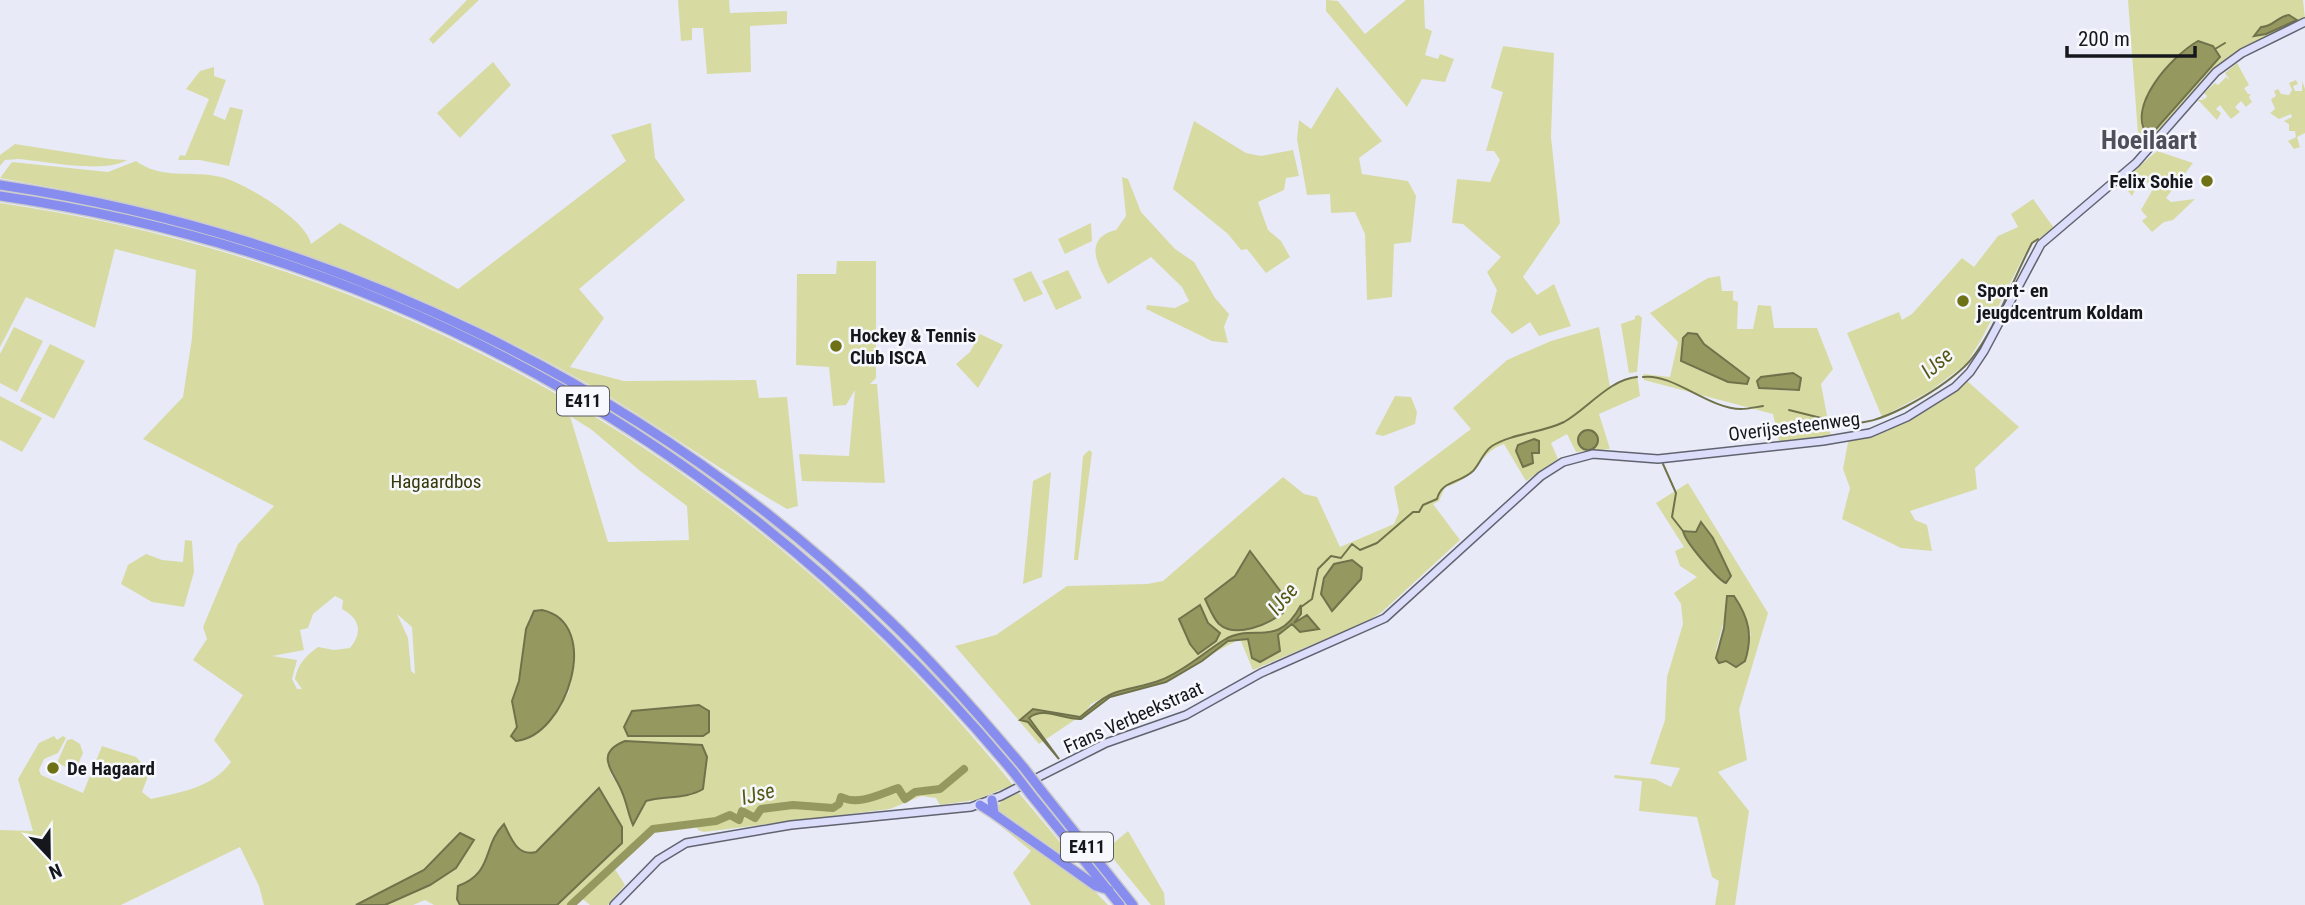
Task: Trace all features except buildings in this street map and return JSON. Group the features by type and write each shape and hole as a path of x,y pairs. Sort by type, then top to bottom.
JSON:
{"highway":[{"name":"E411","path":"0,185 124,207 220,232 327,268 466,326 610,404 711,471 808,547 915,646 1024,768 1133,905"},
{"name":"E411","path":"0,196 104,214 222,244 346,287 462,336 571,394 704,479 801,555 903,649 1014,773 1120,905"},
{"path":"992,800 994,814"},
{"path":"980,804 1096,886 1108,890"}],"main road":[{"name":"Overijsesteenweg","path":"1664,458 1870,433 1907,417 1955,387 1984,351 2036,250 2152,146 2216,72 2242,53 2305,22"},
{"name":"Frans Verbeekstraat","path":"614,905 658,860 672,849 696,840 791,825 980,804 992,800 1106,743 1186,715 1261,673 1377,623 1393,612 1541,476 1563,462 1600,453 1664,458"}],"green space":[{"path":"467,0 479,0 433,44 429,39"},
{"path":"678,0 729,0 730,13 787,11 787,24 750,26 751,72 707,74 703,28 692,28 692,40 681,41"},
{"path":"1326,0 1338,1 1365,34 1406,0 1424,0 1425,28 1432,31 1425,55 1438,59 1440,54 1454,59 1445,82 1422,79 1407,107 1326,11"},
{"path":"2128,0 2303,0 2305,19 2221,63 2153,137 2143,138 2138,134"},
{"path":"1503,46 1554,53 1551,137 1560,223 1523,277 1537,295 1554,284 1571,326 1539,336 1530,322 1512,334 1491,312 1497,290 1487,272 1501,257 1463,224 1452,223 1457,179 1490,182 1500,160 1494,151 1486,151 1503,92 1491,88"},
{"path":"493,62 511,85 460,138 437,113"},
{"path":"2237,63 2249,85 2244,88 2251,94 2249,97 2252,102 2246,107 2241,101 2235,107 2240,112 2231,119 2220,105 2216,109 2221,113 2217,120 2198,100 2204,100 2201,97 2205,99 2207,96 2204,93 2215,83 2218,85 2226,77 2230,80 2225,73"},
{"path":"214,67 214,76 226,80 213,115 225,120 230,107 243,110 229,166 200,160 178,160 180,155 185,156 209,99 186,89 200,71"},
{"path":"2296,80 2298,84 2293,86 2295,91 2302,91 2302,81 2305,89 2305,133 2297,137 2300,147 2294,149 2288,141 2296,137 2295,131 2289,131 2289,124 2284,121 2292,117 2291,114 2279,119 2270,113 2275,109 2271,99 2276,96 2274,91 2278,89 2281,94 2289,95 2292,90 2289,83"},
{"path":"1337,87 1382,141 1359,158 1362,174 1408,181 1416,196 1411,242 1394,244 1392,297 1367,300 1365,234 1355,212 1331,213 1330,194 1307,195 1297,139 1299,120 1311,129"},
{"path":"1194,121 1246,153 1261,156 1293,150 1299,176 1286,178 1284,190 1258,202 1268,230 1281,241 1290,257 1266,273 1247,249 1241,250 1228,234 1173,189"},
{"path":"651,123 655,158 685,200 579,289 604,318 570,367 624,381 756,380 759,398 787,397 798,506 787,509 627,407 504,339 365,278 295,252 150,209 0,178 12,162 108,172 136,161 166,173 221,177 274,204 299,224 311,244 340,223 458,289 626,161 611,135"},
{"path":"15,144 127,160 104,166 74,166 18,159 5,160 0,166 0,155"},
{"path":"2157,151 2193,163 2166,198 2171,202 2195,199 2173,220 2164,222 2152,232 2142,221 2147,217 2141,210 2153,189 2145,180 2138,184 2132,196 2121,182"},
{"path":"1122,177 1128,179 1141,212 1175,249 1194,262 1215,298 1229,314 1224,327 1228,343 1212,341 1146,309 1147,305 1175,308 1189,301 1182,287 1151,257 1108,284 1095,252 1100,239 1116,230 1126,216"},
{"name":"Sport- en jeugdcentrum Koldam","path":"2033,199 2054,228 2029,246 1966,364 1930,391 1882,417 1847,333 1899,312 1902,320 1912,314 1962,258 1974,267 1998,236 2018,227 2011,214"},
{"name":"Hagaardbos","path":"0,203 149,232 292,274 430,329 562,397 687,477 804,569 913,672 1013,785 975,800 940,805 936,798 921,796 890,809 704,832 698,830 695,822 653,829 613,866 625,885 608,905 590,905 580,897 571,905 557,905 622,843 599,788 536,852 529,853 519,849 503,824 492,841 483,866 477,874 458,886 457,899 460,905 434,905 425,900 413,905 385,905 430,885 460,833 424,870 356,905 264,905 259,886 240,847 121,905 0,905 0,830 33,831 18,779 39,743 54,736 57,740 63,736 66,738 58,753 44,759 39,770 41,775 83,793 102,746 136,757 150,771 142,792 151,799 205,783 215,778 231,762 214,740 243,695 193,660 207,639 203,627 238,544 274,506 143,439 183,397 192,338 196,270 115,249 95,328 26,297 0,347","holes":["570,416 592,430 687,506 689,540 608,542","335,596 343,600 342,609 353,617 358,626 357,637 350,648 334,650 318,647 306,657 296,673 295,679 302,689 297,689 292,679 297,660 272,656 304,650 300,630 308,628 313,614","397,614 412,627 415,674 411,671 408,638","529,618 570,633 569,692 551,717 517,727 512,701 519,681","610,773 685,796 664,796 646,801 633,824 622,791"]},
{"path":"1091,223 1092,241 1065,254 1058,239"},
{"name":"Hockey & Tennis Club ISCA","path":"837,261 876,261 876,378 870,384 877,384 885,483 802,481 799,454 849,456 855,390 846,405 833,406 829,367 796,365 797,274 836,274"},
{"path":"1068,270 1082,298 1056,310 1042,281"},
{"path":"1031,271 1043,294 1024,302 1013,279"},
{"path":"1720,276 1722,291 1733,291 1733,300 1738,302 1737,329 1753,329 1758,305 1771,306 1774,328 1817,328 1833,369 1821,384 1831,437 1779,442 1773,414 1644,380 1643,374 1670,377 1678,342 1650,313 1708,278","holes":["1697,334 1704,344 1728,362 1681,361","1793,373 1801,378 1796,391 1762,389 1761,377"]},
{"path":"1639,315 1642,318 1637,372 1629,373 1621,324"},
{"path":"14,327 43,341 17,392 0,383 0,354"},
{"path":"1599,327 1610,387 1637,375 1640,396 1599,414 1610,449 1576,452 1567,434 1551,443 1558,459 1526,481 1504,444 1496,448 1464,478 1445,487 1439,501 1433,504 1460,540 1382,612 1368,621 1253,670 1240,639 1164,679 1112,693 1091,704 1085,713 1039,744 955,646 996,635 1067,586 1147,584 1163,581 1283,477 1304,494 1317,497 1340,547 1394,524 1399,512 1394,487 1471,429 1453,408 1507,360 1551,341","holes":["1235,576 1271,622 1239,629 1224,626 1217,620 1205,599","1249,636 1280,651 1260,662 1249,650"]},
{"path":"980,334 1003,345 978,388 956,364 970,352"},
{"path":"50,344 85,361 54,419 20,401"},
{"path":"1966,380 2019,427 1975,468 1977,489 1910,511 1915,520 1927,525 1932,551 1901,548 1842,519 1850,488 1843,469 1848,442 1911,417 1939,401"},
{"path":"0,396 42,418 22,452 0,440"},
{"path":"1395,396 1411,397 1417,412 1415,424 1383,436 1375,434"},
{"path":"1089,450 1092,452 1078,560 1074,560 1083,456"},
{"path":"1051,472 1042,577 1023,584 1033,481"},
{"path":"1688,483 1768,613 1739,710 1747,760 1718,772 1749,811 1735,905 1715,905 1719,881 1712,877 1697,817 1639,811 1642,781 1614,778 1615,775 1655,779 1671,787 1680,768 1650,764 1665,720 1667,677 1683,624 1681,604 1674,593 1697,577 1680,566 1675,551 1684,547 1656,503","holes":["1700,528 1716,546 1723,583 1696,551 1689,538 1687,530 1696,532","1741,606 1751,635 1730,665 1716,650 1725,617"]},
{"path":"185,540 192,541 194,572 184,607 152,602 121,584 128,565 146,554 162,560 183,562"},
{"path":"72,739 80,744 83,753 75,771 57,763 67,740"},
{"path":"1019,793 1075,860 1072,862 997,809 1001,801"},
{"path":"993,816 1082,878 1108,905 1031,905 1013,873 1031,851 991,818"},
{"path":"1128,831 1164,893 1165,905 1151,905 1102,845 1100,840 1109,847"}],"water":[{"path":"2289,15 2297,20 2266,34 2254,36 2261,27"},
{"path":"2198,41 2213,46 2220,57 2149,137 2143,125 2142,112 2146,98 2165,70"},
{"path":"1688,333 1697,334 1704,344 1749,378 1747,384 1728,382 1681,361 1683,338"},
{"path":"1793,373 1801,378 1799,390 1759,388 1757,381 1761,377"},
{"path":"1588,430 1595,433 1598,440 1595,447 1588,450 1581,447 1578,440 1581,433"},
{"path":"1534,439 1539,441 1539,453 1532,453 1533,463 1523,467 1516,451 1518,445"},
{"path":"1701,522 1713,538 1731,576 1726,583 1702,560 1685,536 1683,531 1696,532"},
{"path":"1250,551 1284,596 1283,613 1252,628 1226,628 1217,622 1205,599 1235,576"},
{"path":"1352,560 1362,568 1361,579 1332,611 1321,594 1324,578 1334,564"},
{"path":"1727,596 1734,596 1748,627 1749,643 1745,661 1736,667 1726,661 1719,663 1716,658 1724,628"},
{"path":"1200,605 1208,623 1220,633 1216,641 1198,654 1190,644 1179,619"},
{"path":"1301,605 1301,614 1294,623 1307,615 1319,629 1300,632 1292,624 1278,635 1280,651 1260,662 1252,658 1248,639 1228,641 1202,661 1166,682 1110,697 1081,719 1047,713 1029,718 1059,759 1028,722 1020,720 1033,709 1080,717 1109,695 1169,676 1235,635 1265,633 1283,627"},
{"path":"542,610 560,619 571,635 574,656 571,678 563,701 550,720 534,734 516,741 511,736 517,727 512,701 519,681 526,629 534,611"},
{"path":"699,705 709,711 709,732 703,736 628,736 624,727 632,711"},
{"path":"625,741 702,745 707,757 703,789 690,794 646,801 633,825 624,796 608,764 610,752"},
{"path":"599,788 622,827 622,843 557,905 460,905 457,899 458,886 469,881 483,866 497,832 504,824 519,849 529,853 536,852"},
{"path":"460,833 474,840 456,868 430,885 385,905 356,905 424,870"}],"waterway":[{"name":"IJse","path":"2215,49 2225,43"},
{"name":"IJse","path":"1838,421 1856,423 1889,415 1928,394 1964,367 1983,342 2032,243 2038,239"},
{"name":"IJse","path":"1301,607 1312,599 1318,569 1331,556 1341,558 1352,544 1360,550 1377,543 1413,512 1419,512 1423,505 1437,499 1443,488 1473,471 1492,446 1509,438 1564,422 1617,383 1637,377"},
{"name":"IJse","path":"1643,377 1666,380 1729,407 1744,409 1763,406"},
{"name":"IJse","path":"1789,410 1833,421"},
{"path":"1663,464 1676,493 1672,517 1683,531"},
{"name":"IJse","path":"571,905 653,829 716,821 730,815 739,820 742,811 755,818 761,809 793,805 833,808 839,804 841,797 862,800 898,788 905,799 915,792 940,789 964,769"}],"place":[{"name":"Felix Sohie","path":"2207,181"},
{"name":"Sport- en jeugdcentrum Koldam","path":"1963,301"},
{"name":"Hockey & Tennis Club ISCA","path":"836,346"},
{"name":"De Hagaard","path":"53,768"}],"district":[{"name":"Hoeilaart","path":"2149,140"}]}
